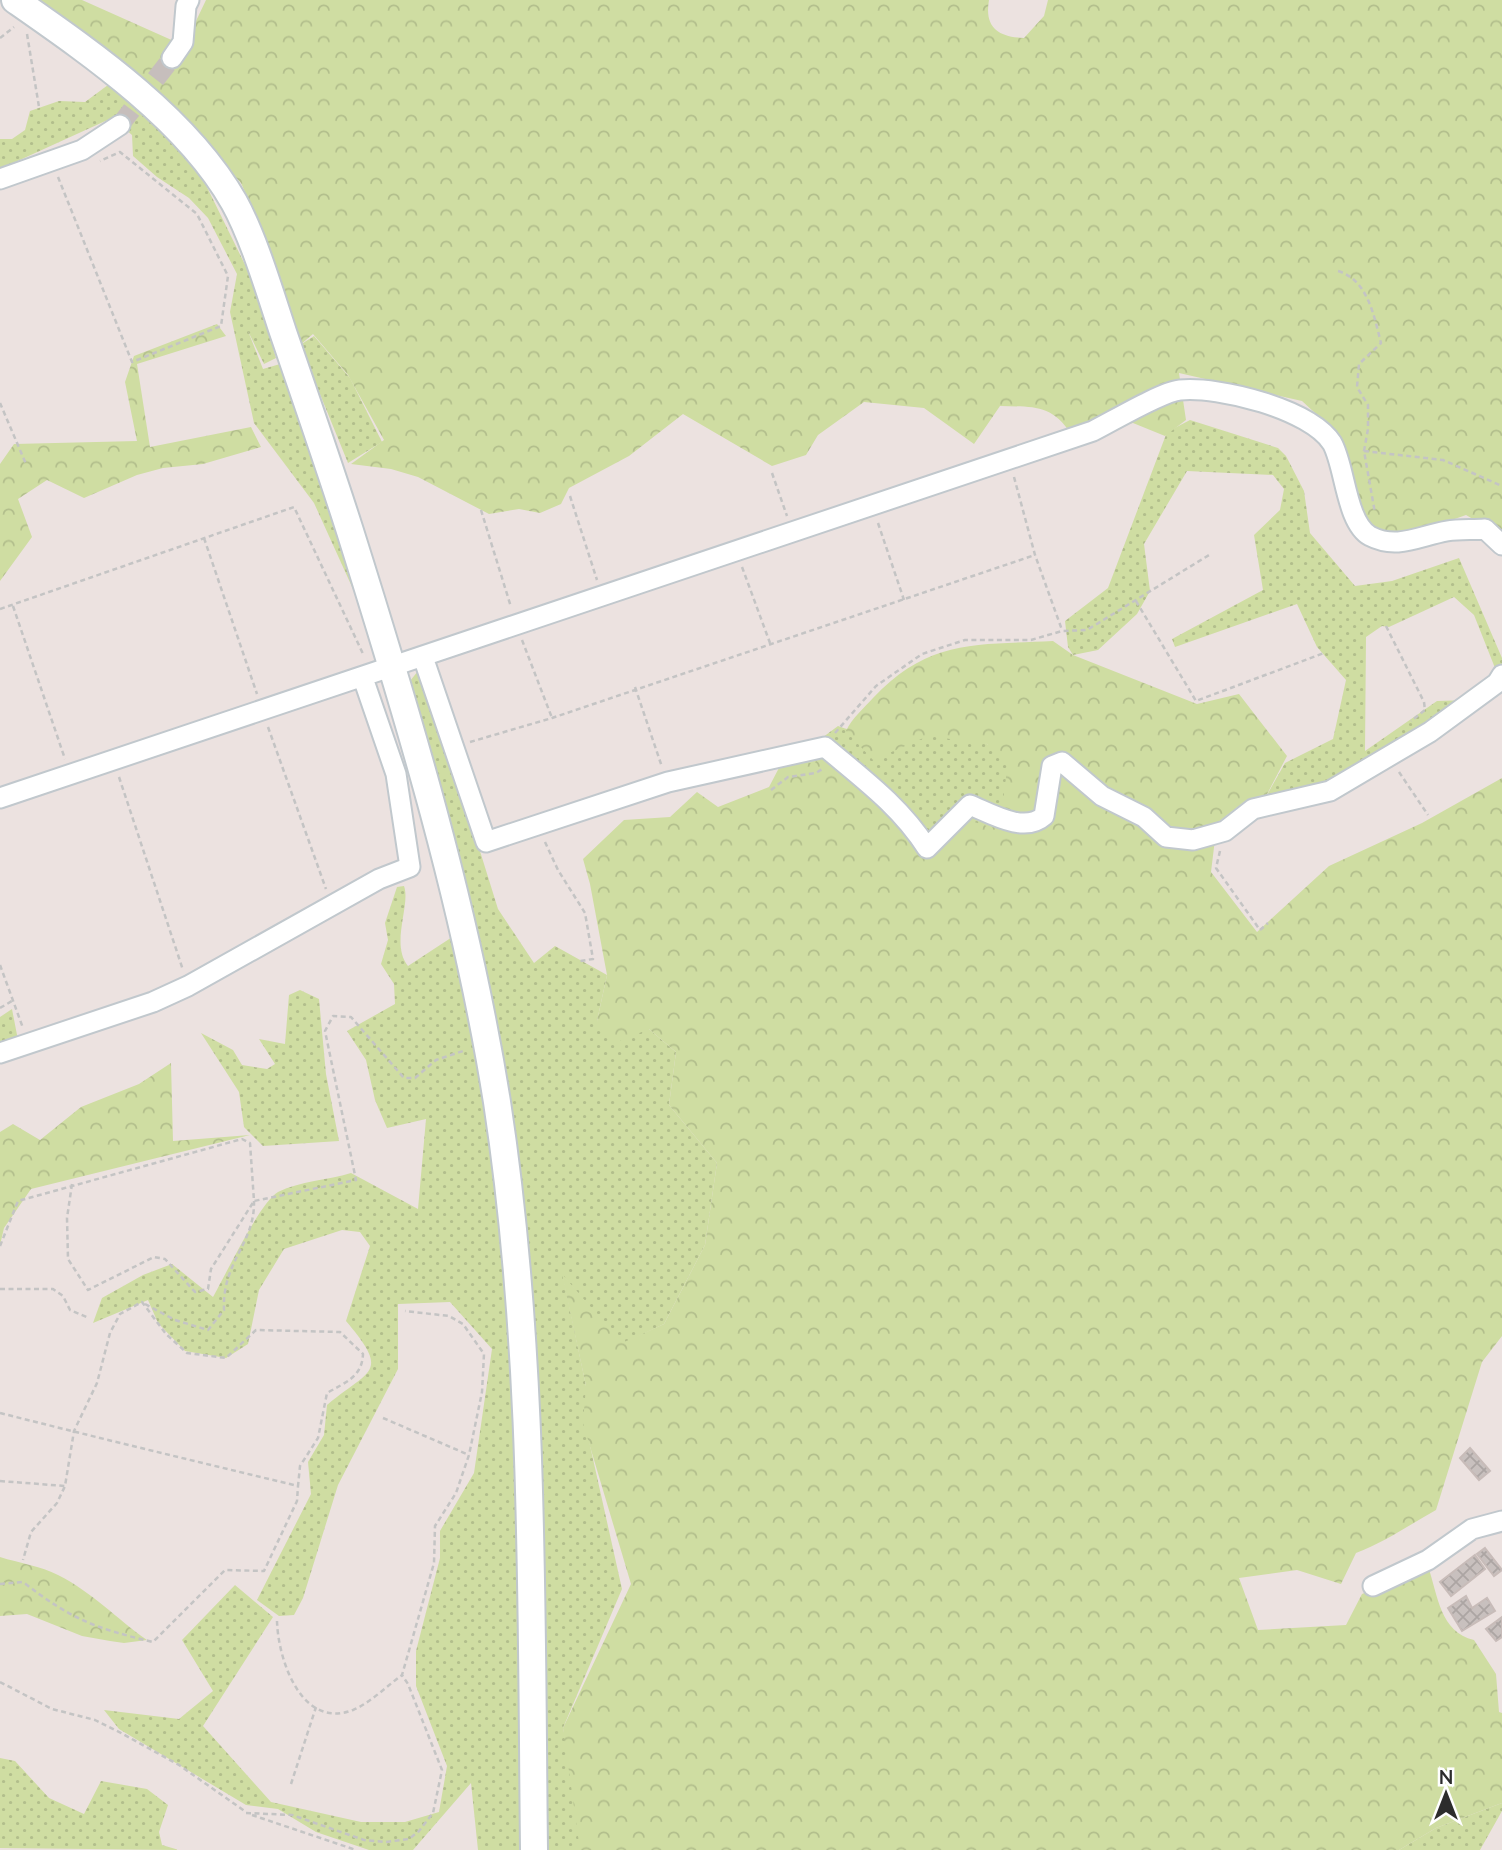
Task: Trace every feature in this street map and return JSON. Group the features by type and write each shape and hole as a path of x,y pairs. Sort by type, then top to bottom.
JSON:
{"street":[{"path":"172,58 183,42 186,6 189,0"},
{"path":"0,1053 153,1002 188,986 379,879 410,867 396,774 376,673 271,298 234,202 203,160 147,98 16,13"},
{"path":"0,179 82,150 120,125"},
{"path":"0,798 263,712 1093,431 1178,390 1219,390 1302,417 1332,443 1352,507 1364,533 1374,538 1398,544 1448,531 1485,529 1502,545"},
{"path":"423,657 486,842 668,782 832,753 879,790 911,823 927,848 970,805 1020,823 1038,821 1044,816 1052,766 1062,762 1102,796 1144,817 1166,837 1193,840 1225,831 1253,809 1330,791 1389,758 1468,705 1502,675"},
{"path":"376,673 448,860 486,1044 503,1149 522,1328 531,1572 534,1850"},
{"path":"1373,1586 1428,1560 1472,1529 1502,1521"}],"path":[{"path":"0,38 16,13"},
{"path":"26,32 39,107"},
{"path":"51,162 132,362 221,326 229,276 197,214 120,152 96,163"},
{"path":"1338,271 1350,275 1370,303 1381,343 1359,364 1357,387 1368,405 1364,452 1376,519"},
{"path":"0,403 26,464"},
{"path":"1364,452 1443,460 1502,486"},
{"path":"1009,460 1035,555 1062,631"},
{"path":"772,473 793,532"},
{"path":"570,496 602,597"},
{"path":"0,609 294,507 376,673"},
{"path":"872,507 904,601"},
{"path":"481,510 517,626 552,718"},
{"path":"204,538 332,906"},
{"path":"736,551 770,643"},
{"path":"454,747 552,718 635,687 904,601 1035,555"},
{"path":"771,790 788,777 816,773 832,753 844,721 876,686 922,654 964,640 1031,640 1062,631 1087,630 1209,555"},
{"path":"1136,601 1196,701 1324,653"},
{"path":"13,606 70,774"},
{"path":"1386,626 1424,702 1424,710 1405,725"},
{"path":"635,687 668,782"},
{"path":"1389,758 1427,815"},
{"path":"114,761 188,986"},
{"path":"537,826 558,870 585,914 593,959 580,961"},
{"path":"1225,831 1216,868 1260,930 1268,923"},
{"path":"0,965 29,1043"},
{"path":"0,1008 12,1001"},
{"path":"72,1184 67,1218 68,1259 88,1290 154,1257 165,1259 195,1292 208,1289 211,1269 254,1201 356,1180 324,1031 333,1016 351,1017 404,1078 415,1078 436,1060 486,1044"},
{"path":"0,1245 18,1201 242,1139 250,1143 254,1222 228,1270 223,1290 224,1310 208,1330 175,1320 142,1303"},
{"path":"0,1289 53,1289 63,1296 70,1310 89,1318"},
{"path":"23,1560 31,1532 57,1503 65,1486 74,1431 97,1383 115,1324 120,1314 142,1303"},
{"path":"0,1584 23,1582 60,1611 99,1629 153,1642 225,1570 264,1571 297,1501 300,1466 318,1438 327,1392 352,1379 362,1368 363,1354 340,1332 256,1330 226,1358 187,1353 166,1334 142,1303"},
{"path":"277,1621 278,1639 290,1683 316,1707 338,1714 355,1709 402,1675 433,1563 435,1526 456,1493 469,1455 482,1392 484,1354 463,1324 449,1316 405,1311"},
{"path":"0,1413 298,1486"},
{"path":"383,1418 469,1455"},
{"path":"0,1481 65,1486"},
{"path":"246,1813 292,1815 364,1840 397,1841 409,1839 419,1831 433,1813 442,1770 402,1675"},
{"path":"0,1682 52,1709 95,1720 121,1733 179,1765 246,1813 356,1850"},
{"path":"290,1784 316,1707"}],"green space":[{"path":"37,0 82,0 176,42 196,21 206,0 989,0 989,18 995,29 1007,36 1024,38 1044,16 1048,0 1502,0 1502,536 1466,515 1398,539 1376,531 1362,509 1340,436 1302,401 1179,373 1186,420 1165,436 1133,423 1071,434 1064,424 1049,412 1032,407 1000,406 974,444 924,408 864,402 818,435 806,455 772,466 683,414 629,456 569,488 561,504 540,513 519,509 489,514 418,477 391,469 351,464 384,440 348,375 313,334 300,345 257,219 241,183 142,77"},
{"path":"108,85 145,111 203,179 254,283 276,358 264,364 248,331 263,369 280,364 382,653 314,503 254,423 230,312 237,274 208,218 189,198 157,177 133,156 132,135 112,118 0,169 0,139 12,139 25,130 30,111 59,101 85,102"},
{"path":"217,324 226,336 137,364 150,447 251,427 261,447 203,464 163,468 137,475 84,498 47,480 18,499 32,537 0,581 0,464 14,444 137,441 125,382 134,356"},
{"path":"314,336 350,378 382,442 348,463 300,345"},
{"path":"1190,420 1278,448 1286,456 1304,491 1310,533 1355,586 1392,581 1459,558 1502,658 1502,665 1497,673 1474,615 1454,597 1389,627 1382,626 1366,637 1365,751 1437,701 1469,700 1345,774 1263,802 1285,763 1333,739 1346,680 1317,647 1297,604 1175,647 1172,639 1263,590 1254,535 1280,510 1284,489 1273,475 1187,471 1144,544 1150,591 1137,614 1098,650 1073,655 1068,647 1065,621 1108,588 1167,432"},
{"path":"1053,641 1073,655 1197,704 1239,694 1287,756 1263,802 1244,802 1217,823 1211,872 1257,932 1329,866 1422,823 1502,778 1502,1336 1482,1362 1436,1510 1387,1539 1356,1553 1341,1584 1297,1570 1239,1578 1258,1630 1346,1625 1362,1594 1428,1566 1447,1621 1463,1636 1474,1640 1496,1674 1499,1712 1502,1713 1502,1803 1436,1828 1399,1850 580,1850 563,1728 631,1584 583,1423 586,1386 562,1274 622,1343 664,1324 705,1245 717,1163 669,1105 676,1052 649,1029 615,1043 597,1021 607,975 583,859 624,820 670,817 697,792 718,807 769,787 781,764 796,760 814,764 824,749 925,843 968,820 990,827 1001,817 1008,762 987,744 928,736 873,760 846,731 858,713 873,698 914,664 935,655 978,645"},
{"path":"418,671 433,700 498,909 534,963 555,946 607,975 597,1021 649,1029 676,1052 669,1105 717,1163 705,1245 664,1324 622,1344 563,1276 586,1386 589,1441 622,1589 563,1728 589,1850 478,1850 471,1783 413,1850 369,1850 316,1832 278,1809 246,1805 119,1729 104,1710 179,1719 213,1691 182,1640 235,1585 273,1617 203,1726 271,1802 361,1822 405,1822 439,1812 447,1766 416,1686 416,1651 440,1558 440,1531 474,1473 492,1349 450,1302 398,1304 398,1369 338,1485 303,1598 294,1615 279,1616 257,1600 311,1494 308,1462 324,1435 327,1405 364,1377 370,1369 368,1351 346,1321 370,1246 360,1232 342,1230 284,1249 259,1290 248,1344 226,1358 185,1351 158,1323 148,1300 93,1323 102,1298 143,1275 172,1264 213,1297 262,1210 278,1192 287,1188 351,1173 418,1209 426,1119 387,1128 375,1100 366,1060 347,1031 395,1004 394,984 381,964 388,940 385,923 397,887 404,886 401,947 408,966 469,926 410,681"},
{"path":"838,726 875,734 954,735 989,745 1011,761 1008,815 998,826 920,856 807,769 799,755"},
{"path":"300,990 319,999 326,1074 339,1141 263,1146 244,1127 239,1092 201,1033 233,1050 242,1065 267,1069 275,1064 259,1039 285,1044 289,995"},
{"path":"12,1009 18,1040 0,1046 0,1017"},
{"path":"171,1063 173,1141 250,1135 31,1189 4,1228 0,1245 0,1132 13,1124 40,1140 81,1107 139,1084"},
{"path":"0,1557 58,1575 147,1640 124,1643 110,1641 82,1636 27,1614 0,1616"},
{"path":"0,1758 15,1761 49,1798 84,1814 101,1781 147,1789 168,1805 159,1832 162,1845 179,1850 0,1848"},
{"path":"1502,1803 1502,1811 1480,1850 1399,1850 1436,1828"}],"building":[{"path":"1470,1448 1490,1471 1479,1480 1460,1458"},
{"path":"1485,1548 1502,1570 1494,1576 1477,1554"},
{"path":"1475,1555 1485,1569 1451,1596 1440,1582"},
{"path":"1466,1596 1472,1608 1487,1598 1495,1611 1462,1631 1448,1608"},
{"path":"1502,1617 1502,1637 1496,1641 1486,1629"}],"tunnel":[{"path":"120,125 172,58"}]}
